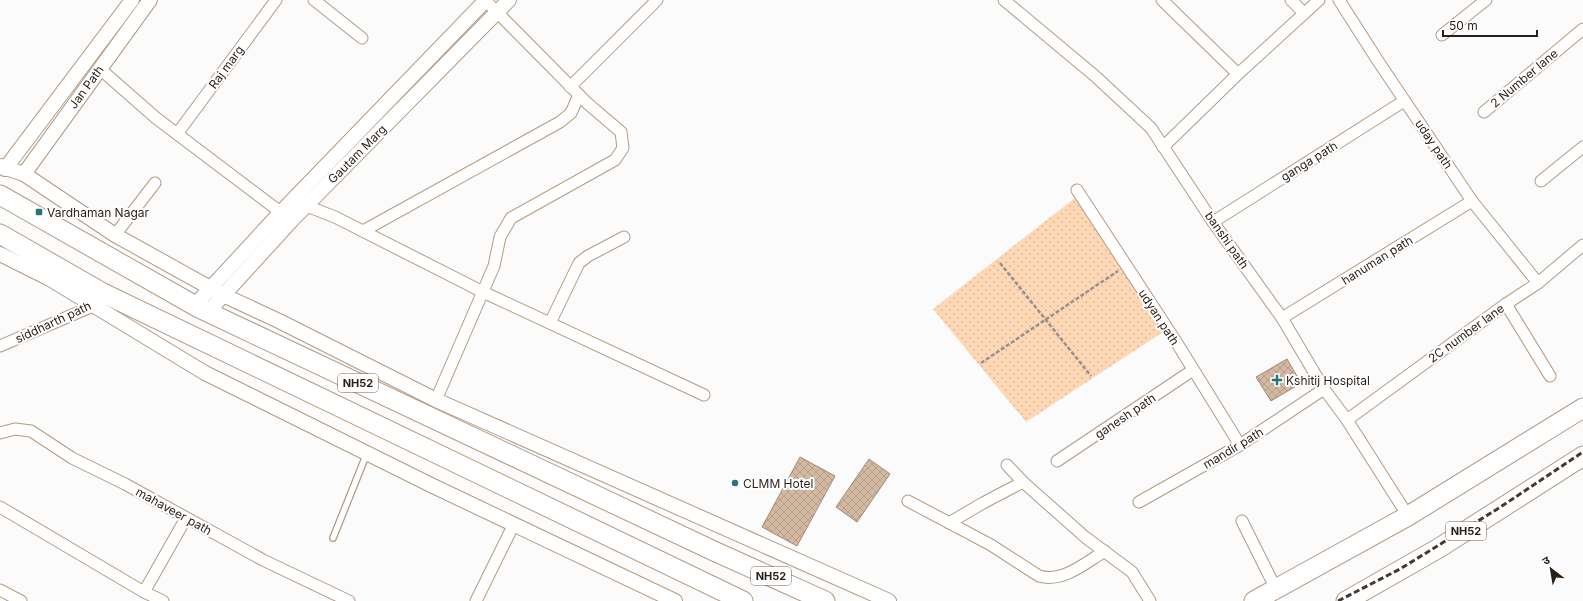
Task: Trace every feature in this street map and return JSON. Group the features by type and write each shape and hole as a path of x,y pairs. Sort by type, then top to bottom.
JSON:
{"highway":[{"name":"NH52","path":"0,195 201,309 825,601"},
{"name":"NH52","path":"0,234 98,300 743,601"},
{"path":"1254,601 1408,516 1583,408"},
{"name":"NH52","path":"1346,601 1439,548 1583,456"}],"street":[{"name":"Jan Path","path":"2,167 132,0"},
{"name":"Jan Path","path":"24,174 99,68 150,0"},
{"name":"Raj marg","path":"177,134 276,0"},
{"path":"314,0 362,38"},
{"path":"436,400 483,292 494,266 500,237 511,218 615,160 624,148 621,132 579,95 497,13 486,0 299,203 335,217 483,292 704,395"},
{"name":"Gautam Marg","path":"201,309 286,216 509,0"},
{"path":"570,86 657,0"},
{"name":"banshi path","path":"1004,0 1095,76 1151,128 1213,222 1282,318 1324,389 1347,420 1408,516"},
{"path":"1162,0 1238,74"},
{"path":"1290,0 1304,13"},
{"path":"1163,147 1238,74 1319,0"},
{"name":"uday path","path":"1339,0 1404,101 1472,201 1538,283"},
{"path":"1442,35 1486,0"},
{"name":"2 Number lane","path":"1484,112 1583,29"},
{"path":"99,68 156,118 286,216"},
{"path":"363,231 560,122 571,113 579,95"},
{"name":"ganga path","path":"1213,222 1404,101"},
{"path":"1541,181 1583,146"},
{"path":"2,167 24,174 115,235 217,292 279,320 436,400 889,601"},
{"path":"115,235 154,183"},
{"name":"udyan path","path":"1077,190 1240,445"},
{"name":"hanuman path","path":"1282,318 1472,201"},
{"path":"550,323 579,263 588,256 624,237"},
{"name":"2C number lane","path":"1347,420 1506,304 1538,283 1583,245"},
{"path":"0,254 50,279 98,300 205,373 367,453 675,601"},
{"name":"siddharth path","path":"0,346 98,300"},
{"path":"1506,304 1550,376"},
{"name":"ganesh path","path":"1057,461 1193,370"},
{"name":"mandir path","path":"1139,502 1240,445 1324,389"},
{"name":"mahaveer path","path":"0,433 15,428 31,431 72,458 125,484 263,560 349,601"},
{"path":"1008,465 1023,482 1085,537 1132,572 1150,601"},
{"path":"949,523 1023,482"},
{"path":"908,501 991,545 1038,576 1047,579 1061,577 1105,551"},
{"path":"0,507 144,592 163,601"},
{"path":"144,592 186,518"},
{"path":"1242,521 1276,589"},
{"path":"476,601 514,524"},
{"path":"0,590 16,600"}],"lane":[{"path":"333,538 367,453"}],"path":[{"path":"1000,263 1091,376"},
{"path":"981,363 1126,265"}],"shaded area":[{"path":"1075,198 1163,332 1026,422 933,309"}],"building":[{"path":"1287,359 1301,383 1271,401 1256,377"},
{"path":"800,457 835,476 797,546 762,527"},
{"path":"869,459 890,474 857,522 836,507"}],"railway":[{"path":"1338,601 1400,569 1499,508 1583,452"}],"place":[{"name":"Vardhaman Nagar","path":"39,212"},
{"name":"Kshitij Hospital","path":"1277,380"},
{"name":"CLMM Hotel","path":"735,483"}]}
